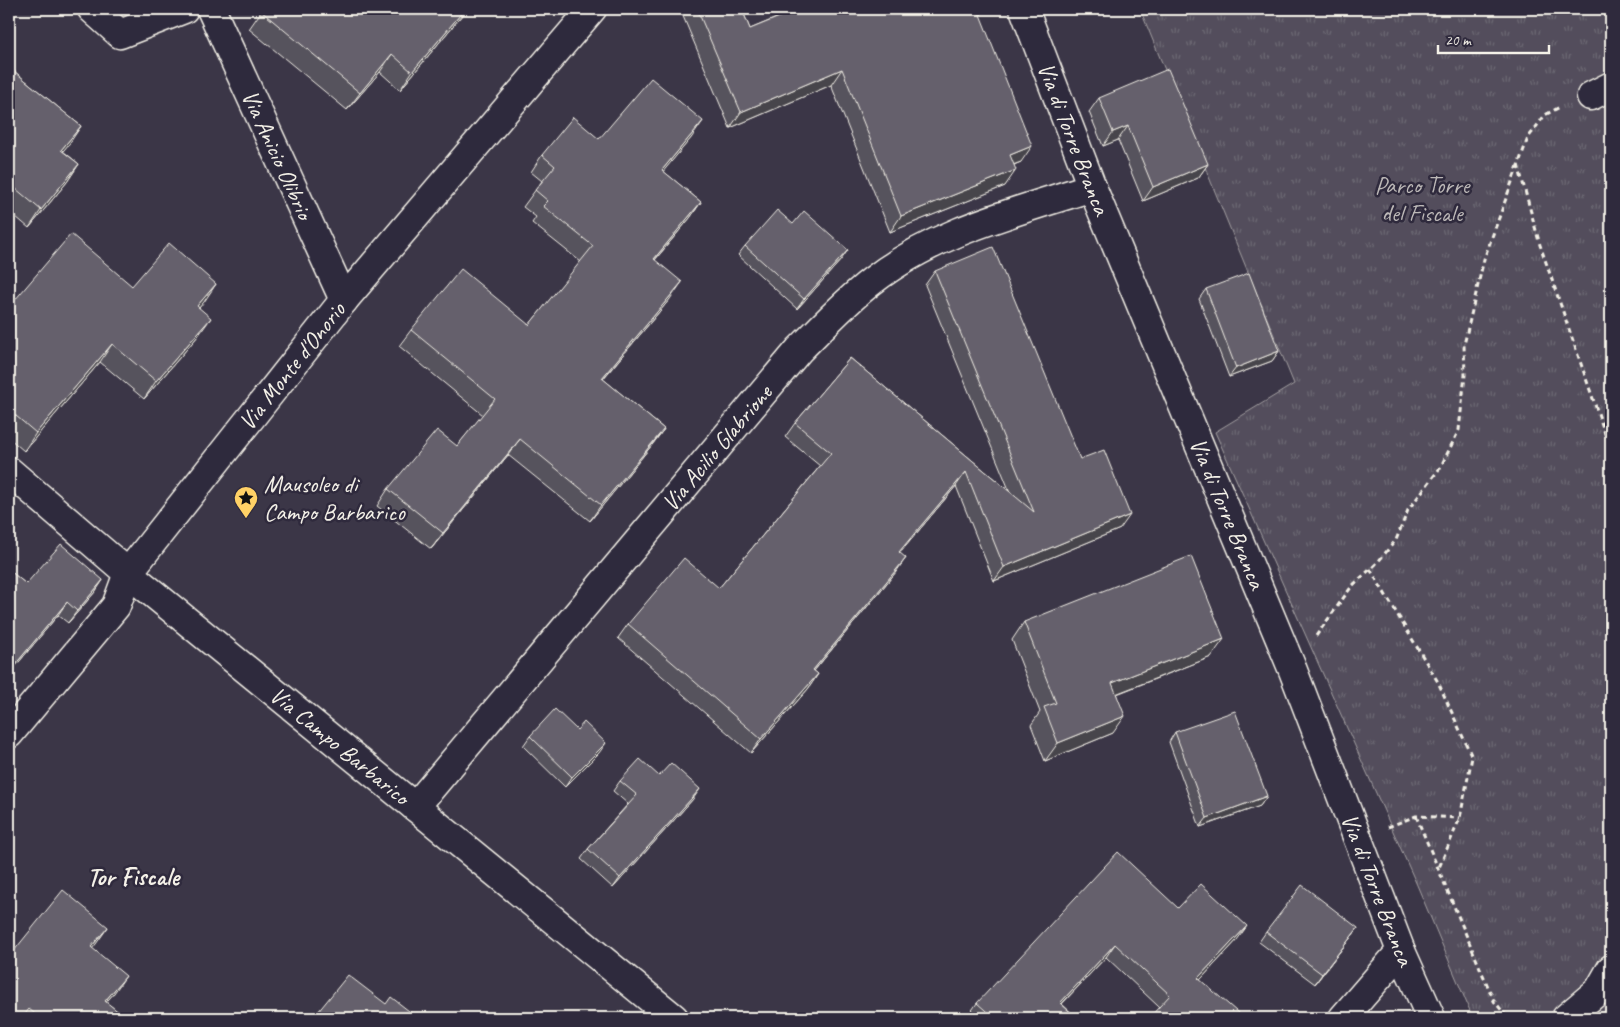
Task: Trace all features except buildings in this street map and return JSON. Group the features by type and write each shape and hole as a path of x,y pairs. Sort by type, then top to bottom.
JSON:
{"street":[{"path":"92,9 120,34 184,9"},
{"name":"Via Anicio Olibrio","path":"211,9 344,300"},
{"name":"Via Monte d'Onorio","path":"9,734 116,606 128,573 344,300 592,9"},
{"name":"Via di Torre Branca","path":"1024,9 1092,187 1292,668 1401,951 1431,1018"},
{"name":"Via Acilio Glabrione","path":"415,807 800,350 835,313 872,281 920,250 969,227 1092,187"},
{"name":"Via Campo Barbarico","path":"9,471 128,573 674,1018"},
{"path":"1343,1018 1401,951"},
{"path":"1566,1018 1599,990 1611,970"}],"path":[{"path":"1292,668 1352,586 1396,540 1408,510 1440,468 1459,430 1465,375 1464,344 1484,258 1528,138 1545,115 1568,102 1601,91"},
{"path":"1518,164 1540,245 1611,451"},
{"path":"1370,569 1438,682 1472,757 1460,818 1438,870"},
{"path":"1359,839 1416,816 1460,818"},
{"path":"1416,816 1494,1001 1508,1018"}],"green space":[{"name":"Parco Torre del Fiscale","path":"1140,9 1611,9 1611,1018 1473,1018 1417,885 1215,432 1294,384"}],"place":[{"name":"Mausoleo di Campo Barbarico","path":"246,519"}],"district":[{"name":"Tor Fiscale","path":"133,877"}]}
